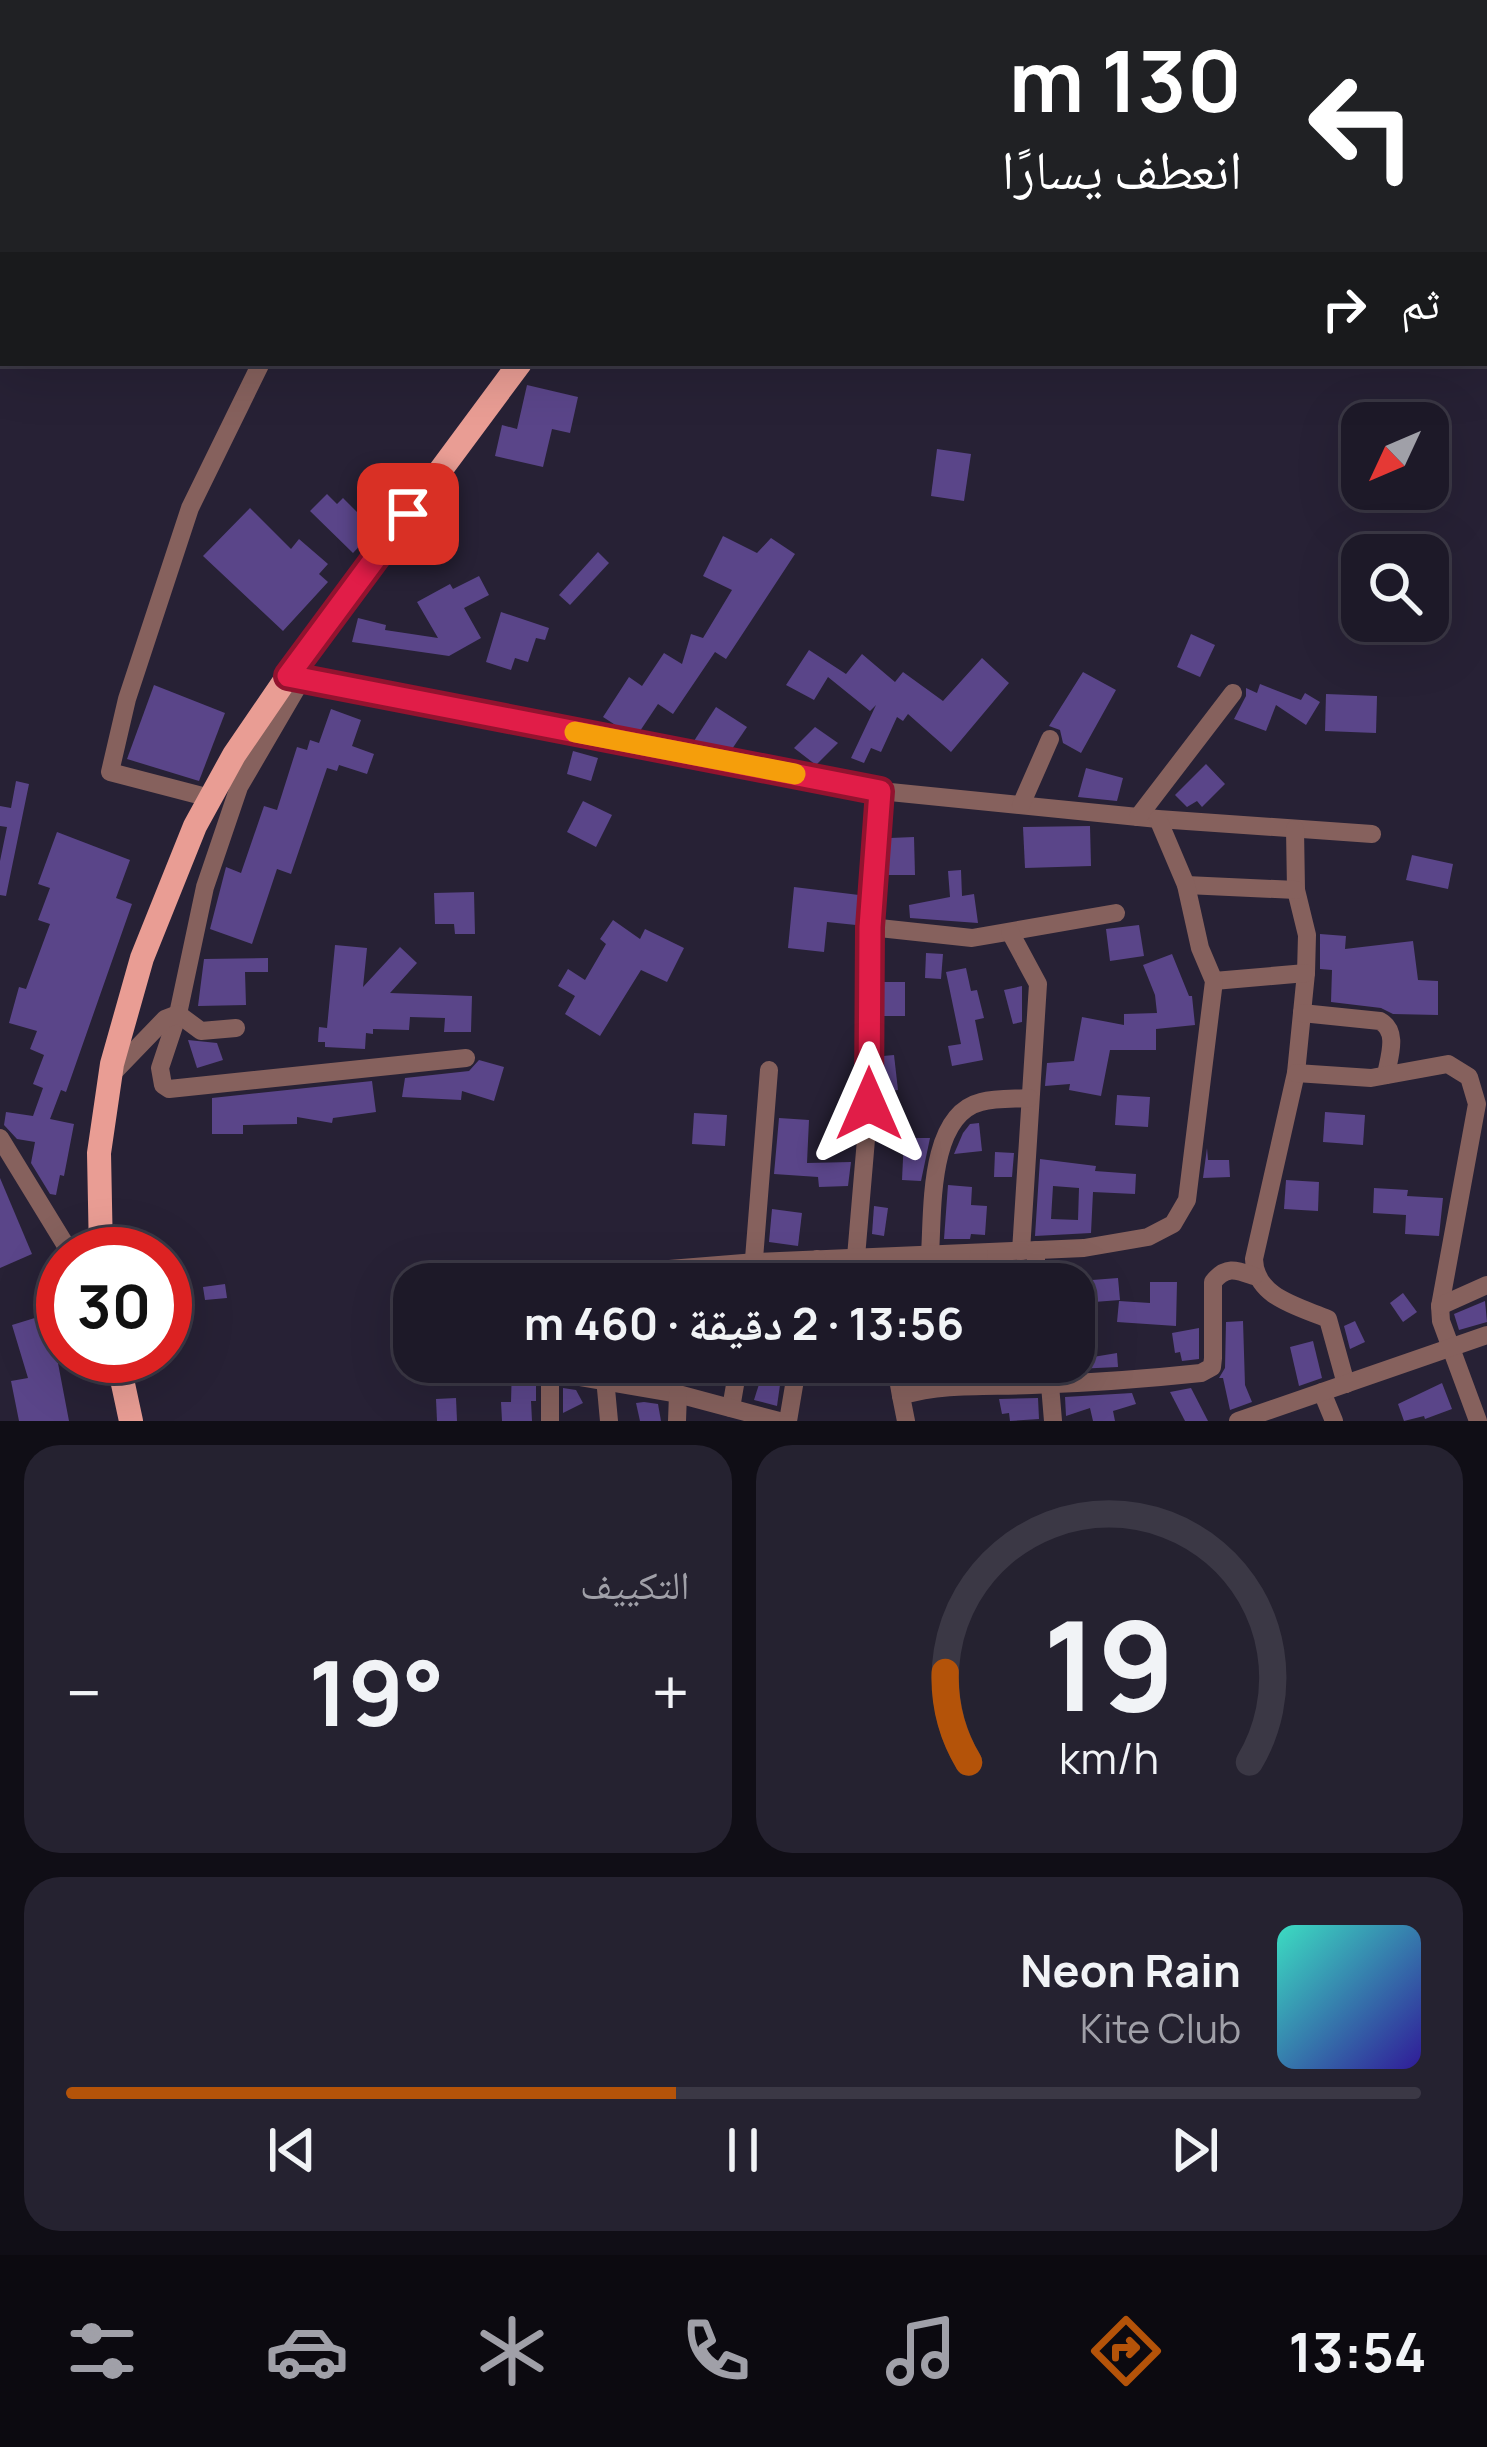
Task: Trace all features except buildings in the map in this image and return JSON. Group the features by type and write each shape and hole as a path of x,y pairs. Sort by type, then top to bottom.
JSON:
{"main road":[{"path":"100,1227 99,1153 110,1077 142,958 195,826 210,798 518,366"},
{"path":"123,1383 131,1421"}],"street":[{"path":"210,798 110,772 127,699 190,508 260,366"},
{"path":"466,1058 169,1089 163,1085 160,1068 178,1014 205,887 239,787 295,677 880,791 1372,834"},
{"path":"1148,818 1232,693"},
{"path":"1021,805 1050,739"},
{"path":"856,1258 869,1104 870,927 880,791"},
{"path":"744,1263 1084,1248 1148,1237 1173,1224 1187,1200 1214,980 1200,948 1186,885 1148,818"},
{"path":"1295,829 1296,890 1307,935 1306,973 1296,1073 1254,1276 1264,1290 1328,1319 1346,1384"},
{"path":"1186,885 1296,890"},
{"path":"870,927 972,938 1116,913"},
{"path":"1010,932 1038,984 1029,1098 1032,1263"},
{"path":"1214,980 1306,973"},
{"path":"1302,1013 1388,1025 1392,1032 1386,1075"},
{"path":"178,1014 202,1031 236,1028"},
{"path":"110,1077 165,1019 178,1014"},
{"path":"1296,1073 1371,1078 1448,1064 1478,1076 1474,1126 1440,1306 1478,1421"},
{"path":"756,1262 769,1070"},
{"path":"930,1254 936,1169 951,1122 979,1102 1029,1098"},
{"path":"0,1138 54,1227"},
{"path":"979,1252 979,1263"},
{"path":"892,1258 892,1263"},
{"path":"816,1263 817,1259"},
{"path":"901,1396 976,1384 1179,1376 1212,1367 1213,1282 1232,1269 1254,1276"},
{"path":"1440,1306 1487,1285"},
{"path":"1238,1421 1487,1335"},
{"path":"546,1383 550,1421"},
{"path":"605,1383 609,1421"},
{"path":"628,1383 783,1421 793,1383"},
{"path":"730,1408 735,1383"},
{"path":"899,1383 906,1421"},
{"path":"1042,1385 1054,1421"},
{"path":"1322,1392 1334,1421"},
{"path":"677,1421 678,1394"}],"slow traffic":[{"path":"575,732 795,774"}],"route":[{"path":"408,514 288,676 880,791 870,927 869,1104"}]}
